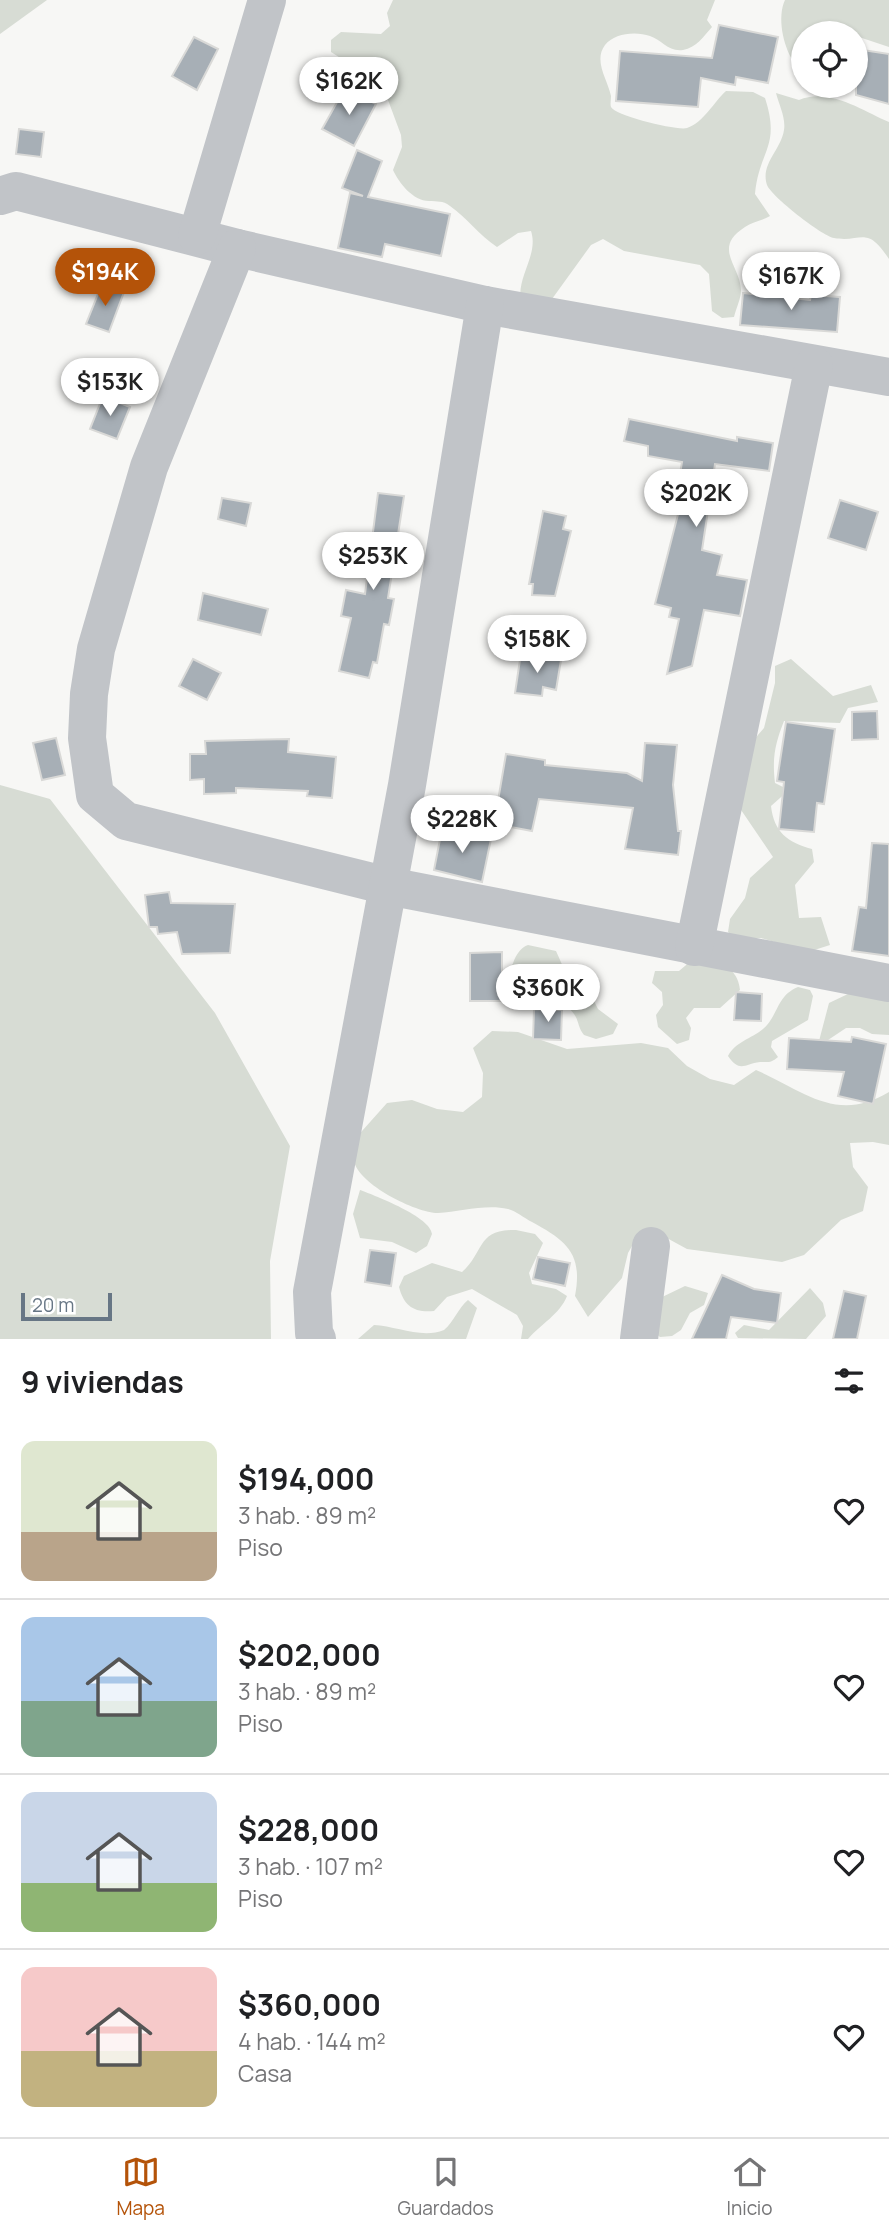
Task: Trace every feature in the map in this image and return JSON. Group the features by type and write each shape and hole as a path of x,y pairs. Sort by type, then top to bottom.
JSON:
{"street":[{"path":"197,236 267,0"},
{"path":"0,195 16,191 237,248 485,305 889,377"},
{"path":"237,248 149,467 96,649 89,694 87,738 95,795 126,821 388,886 889,984"},
{"path":"317,1339 314,1333 313,1292 388,886 485,305"},
{"path":"694,947 814,365"},
{"path":"639,1339 650,1247"}],"shaded area":[{"path":"0,0 47,0 0,34"},
{"path":"393,0 715,0 707,20 712,27 692,47 678,50 669,48 650,36 626,34 609,41 600,57 611,96 611,107 623,114 660,125 687,128 693,125 726,91 753,92 765,98 771,127 770,138 755,194 770,216 745,227 730,242 730,257 741,290 734,317 722,318 712,311 709,274 700,265 624,251 603,239 591,245 539,317 521,302 520,293 532,249 531,231 518,233 497,247 447,204 417,198 407,190 393,170 402,147 401,135 388,100 357,79 342,59 331,52 331,40 341,32 381,34 390,26 387,13"},
{"path":"785,0 889,0 889,47 868,40 868,21 791,21 791,57 782,31"},
{"path":"776,93 799,100 834,98 889,122 889,259 869,238 843,239 828,236 777,198 767,185 766,170 782,137 783,116"},
{"path":"791,659 833,696 871,685 878,702 848,708 840,723 784,721 778,737 774,758 775,783 789,790 771,806 775,823 783,835 812,849 814,862 795,885 799,918 821,917 830,945 808,952 761,938 737,940 728,932 730,919 745,898 750,878 773,857 737,804 751,743 764,728 775,683 775,666"},
{"path":"0,785 50,799 215,1013 290,1146 270,1261 271,1339 0,1339"},
{"path":"528,945 556,951 564,969 589,991 598,1009 618,1024 613,1034 596,1039 584,1035 574,1014 557,998 539,995 525,1000 514,994 508,983 512,967 519,951"},
{"path":"698,955 731,970 740,990 720,1008 694,1008 686,1018 691,1028 689,1040 677,1044 658,1027 656,1015 663,1005 662,992 652,983 655,971 679,971"},
{"path":"798,987 810,990 813,996 808,1020 772,1041 771,1047 778,1057 770,1062 742,1066 736,1064 728,1056 731,1051 763,1029 786,995"},
{"path":"850,993 889,994 889,1035 872,1034 860,1028 846,1028 825,1042 819,1041 829,1003"},
{"path":"492,1031 518,1032 567,1049 641,1043 668,1048 687,1066 710,1079 734,1085 756,1070 805,1094 836,1104 852,1105 870,1101 889,1092 889,1145 873,1142 850,1143 853,1167 868,1187 863,1211 841,1220 804,1255 782,1262 687,1249 665,1237 640,1232 628,1253 622,1278 588,1317 575,1296 577,1269 574,1259 570,1250 555,1236 508,1209 482,1208 438,1213 416,1208 377,1188 358,1170 354,1161 354,1140 387,1103 412,1100 437,1109 463,1112 482,1097 483,1073 473,1048"},
{"path":"360,1190 402,1208 423,1221 432,1234 427,1246 416,1253 392,1242 360,1238 353,1214"},
{"path":"516,1230 535,1234 543,1243 529,1273 532,1284 556,1289 567,1296 555,1314 528,1339 521,1339 523,1326 517,1315 472,1289 447,1297 434,1311 415,1309 404,1299 399,1287 404,1276 432,1263 462,1272 487,1238 494,1233"},
{"path":"685,1286 708,1293 704,1305 690,1313 681,1330 672,1336 660,1337 655,1333 658,1299"},
{"path":"810,1288 823,1303 826,1316 806,1339 738,1338 735,1333 744,1325 769,1330"},
{"path":"468,1300 477,1308 466,1339 358,1339 374,1325 418,1333 444,1330"}],"building":[{"path":"719,25 778,37 768,83 736,77 735,85 701,78 698,107 616,101 620,51 712,58"},
{"path":"194,37 218,49 197,90 172,76"},
{"path":"868,51 889,54 889,104 867,98"},
{"path":"345,88 376,104 354,146 322,129"},
{"path":"19,129 44,132 41,157 16,154"},
{"path":"357,150 382,161 368,197 450,214 441,256 385,244 382,257 338,248 350,193 363,196 342,188"},
{"path":"102,284 124,292 109,332 86,324"},
{"path":"743,293 810,300 811,295 840,297 837,332 740,325"},
{"path":"103,396 130,407 117,439 90,429"},
{"path":"629,419 737,441 737,437 773,443 769,471 715,464 702,550 722,555 717,575 747,580 740,616 704,610 692,666 667,674 679,619 669,617 671,608 655,604 685,487 678,486 682,462 648,456 648,446 624,441"},
{"path":"378,493 404,496 388,598 394,599 389,625 384,624 377,663 373,662 369,678 339,671 351,618 341,616 346,590 365,594"},
{"path":"222,498 251,503 246,526 218,519"},
{"path":"840,500 878,512 866,550 828,538"},
{"path":"543,511 566,516 563,529 571,531 555,596 532,595 533,584 529,584"},
{"path":"203,593 268,609 261,635 198,620"},
{"path":"521,653 561,660 556,690 543,687 542,696 515,693"},
{"path":"193,659 221,673 207,700 179,686"},
{"path":"877,711 878,739 852,740 852,712"},
{"path":"786,722 835,729 824,804 817,803 814,832 779,829 784,782 777,781"},
{"path":"56,738 65,775 42,780 33,743"},
{"path":"289,739 288,752 336,757 332,798 307,796 308,791 236,788 236,793 204,794 204,779 190,780 190,754 206,754 205,741"},
{"path":"645,743 677,745 673,785 678,831 681,831 678,855 625,849 633,808 539,799 532,831 494,824 506,754 545,760 545,765 627,773 642,781"},
{"path":"442,829 491,839 482,882 434,870"},
{"path":"872,843 889,844 889,956 852,951 859,907 866,908"},
{"path":"169,892 171,903 235,904 230,953 182,954 177,932 158,934 157,927 149,927 145,895"},
{"path":"502,952 502,1001 470,1001 470,953"},
{"path":"736,992 762,994 761,1021 734,1020"},
{"path":"534,1009 562,1010 561,1040 533,1039"},
{"path":"852,1037 886,1044 873,1104 838,1096 844,1072 787,1069 789,1038 851,1042"},
{"path":"370,1250 396,1253 391,1286 365,1282"},
{"path":"538,1257 570,1263 565,1286 533,1279"},
{"path":"722,1275 754,1289 781,1293 777,1323 731,1317 726,1339 692,1339"},
{"path":"844,1291 866,1296 857,1339 833,1339"}]}
